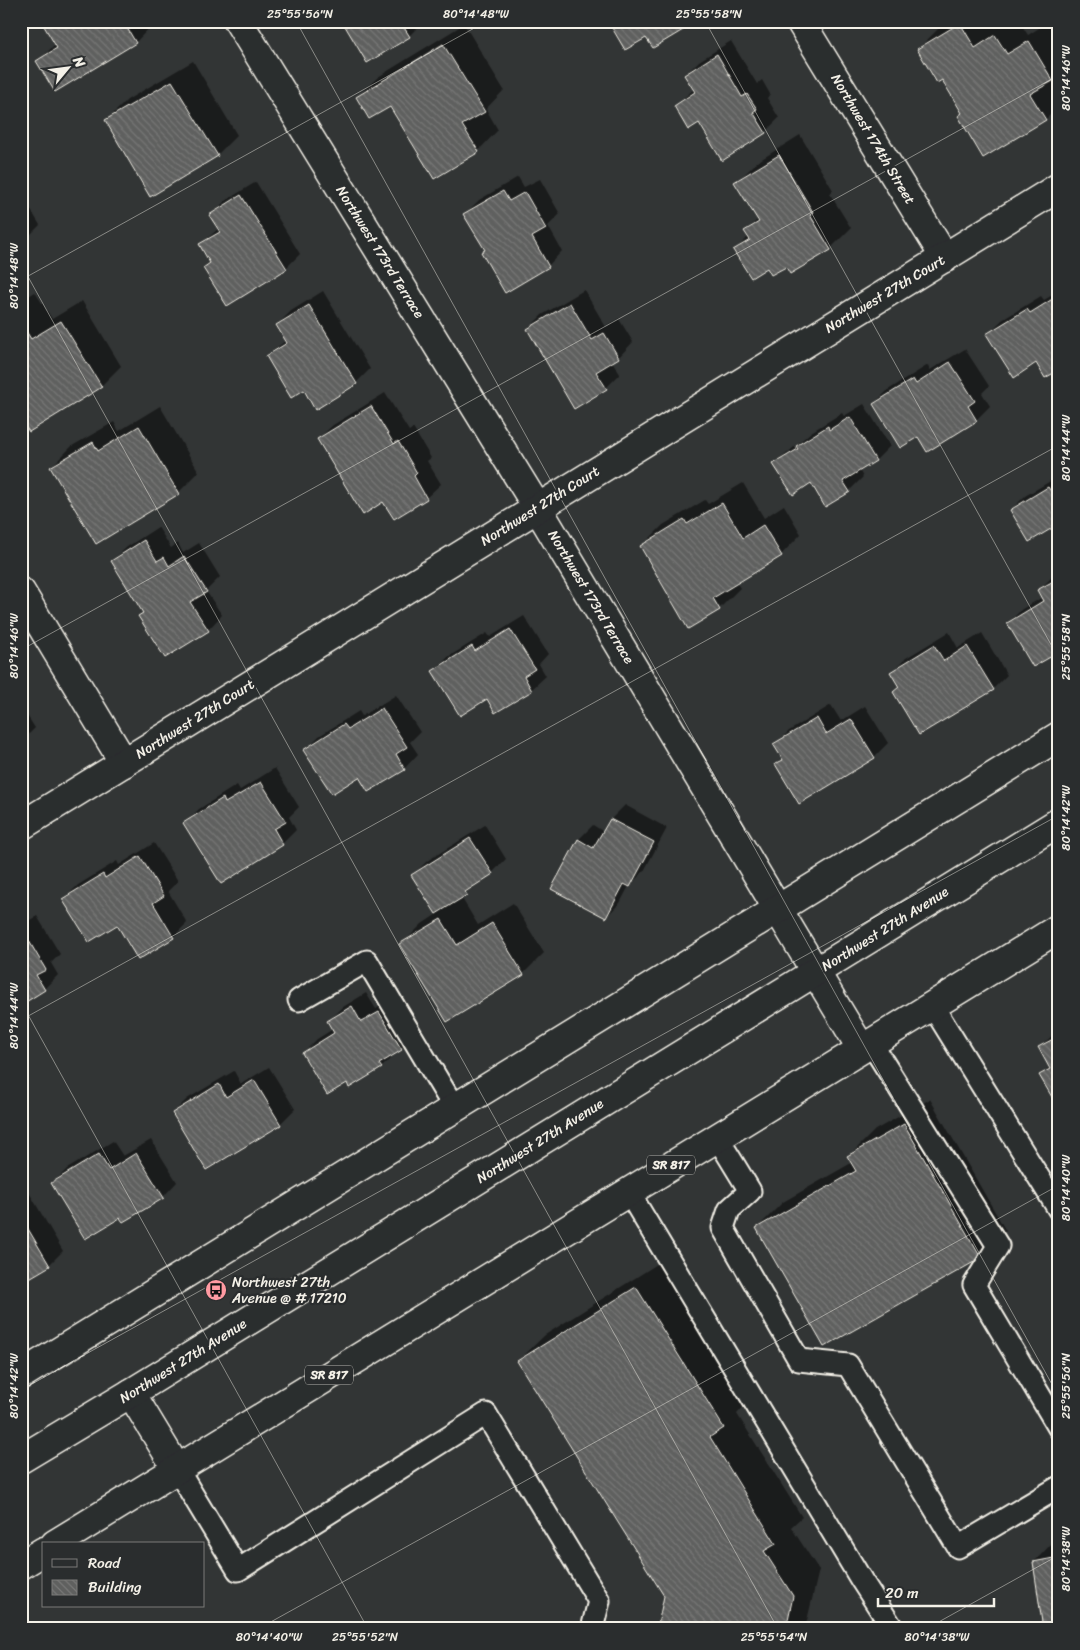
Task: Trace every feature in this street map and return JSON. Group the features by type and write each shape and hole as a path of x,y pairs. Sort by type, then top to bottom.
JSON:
{"street":[{"name":"Northwest 173rd Terrace","path":"238,21 537,507 815,972 866,1045"},
{"name":"Northwest 174th Street","path":"800,21 945,258"},
{"name":"Northwest 27th Court","path":"21,826 1059,187"},
{"path":"21,592 124,763"},
{"path":"21,1375 456,1109 1059,736"},
{"name":"Northwest 27th Avenue","path":"21,1459 132,1393 1059,822"},
{"name":"SR 817","path":"58,1542 1059,928"},
{"path":"132,1393 177,1469"},
{"path":"21,1564 42,1552"}],"lane":[{"path":"298,1000 367,961 456,1109"},
{"path":"932,1005 1059,1210"},
{"path":"866,1045 906,1098 998,1246 974,1285 1059,1428"},
{"path":"717,1137 750,1191 729,1210 723,1228 799,1360 848,1365 958,1547 1059,1487"},
{"path":"628,1191 862,1581 893,1629"},
{"path":"177,1469 238,1570 486,1414 599,1601 592,1629"}],"building":[{"path":"41,21 123,21 136,43 55,92 36,61 57,48"},
{"path":"342,21 400,21 410,37 367,63"},
{"path":"608,21 691,21 693,24 653,48 646,38 625,50"},
{"path":"960,23 975,48 995,35 1007,54 1029,41 1053,81 1030,94 1046,120 983,158 958,116 962,113 942,80 937,83 917,49"},
{"path":"443,44 485,112 462,125 479,152 434,179 390,107 369,119 356,97"},
{"path":"717,54 742,97 747,94 757,109 753,112 766,133 722,161 699,123 688,130 674,106 695,92 684,75"},
{"path":"172,81 218,156 150,197 105,120"},
{"path":"779,155 813,212 810,215 831,250 790,274 786,267 771,275 767,268 751,278 733,250 750,240 744,231 759,222 734,182"},
{"path":"503,191 509,201 525,192 546,229 532,237 549,267 505,293 481,252 485,250 463,214"},
{"path":"241,195 287,269 227,306 203,268 210,263 199,244 220,232 209,215"},
{"path":"1059,295 1059,370 1045,378 1036,363 1014,378 986,334 1027,309 1030,313"},
{"path":"570,303 592,340 604,333 619,358 596,372 607,389 574,409 527,329"},
{"path":"309,305 357,384 315,410 304,390 291,398 266,356 287,343 276,325"},
{"path":"61,321 102,387 29,432 21,419 21,323 31,339"},
{"path":"950,362 975,401 968,406 977,421 927,452 918,437 900,448 873,404 913,379 916,384"},
{"path":"371,406 394,444 398,441 417,473 414,476 427,499 394,519 383,502 363,515 317,439"},
{"path":"850,417 876,461 843,481 850,492 825,507 811,483 793,495 773,464 798,449 796,446 828,426 829,430"},
{"path":"139,426 179,494 96,544 50,467 93,442 98,451"},
{"path":"1048,487 1059,503 1059,524 1029,542 1010,510"},
{"path":"722,503 743,538 763,525 782,556 713,598 720,610 688,629 640,546 684,519 687,524"},
{"path":"144,540 157,561 164,557 169,566 184,556 207,592 190,602 209,631 165,658 138,616 143,613 111,561"},
{"path":"1059,578 1059,652 1033,667 1007,623 1043,601 1037,590"},
{"path":"510,629 535,669 524,676 532,691 495,713 487,699 460,716 432,671 472,646 475,651"},
{"path":"934,645 944,661 967,646 994,690 919,735 893,692 899,687 890,672"},
{"path":"382,708 407,747 396,754 405,770 368,792 359,777 332,794 303,750 344,724 348,729"},
{"path":"817,718 826,734 851,719 875,758 799,804 775,764 783,760 773,744"},
{"path":"261,782 286,822 274,829 283,845 221,884 183,823 223,798 225,803"},
{"path":"610,819 654,842 630,887 624,884 606,918 551,889 578,839 593,848"},
{"path":"470,838 493,874 465,892 467,895 436,914 411,875"},
{"path":"140,856 164,896 153,903 174,938 138,960 117,925 89,942 62,899 103,874 105,878"},
{"path":"441,919 457,945 492,923 524,975 447,1022 399,944"},
{"path":"22,929 46,970 36,975 45,990 21,1005"},
{"path":"352,1006 361,1022 379,1012 402,1050 379,1064 382,1068 349,1088 347,1083 327,1095 302,1053 334,1033 327,1021"},
{"path":"1059,1036 1059,1109 1039,1075 1050,1069 1038,1047"},
{"path":"254,1080 281,1125 206,1170 172,1113 219,1084 226,1097"},
{"path":"904,1124 981,1258 824,1347 756,1228 856,1171 847,1156"},
{"path":"136,1153 164,1198 123,1222 120,1218 85,1239 51,1183 99,1154 109,1170"},
{"path":"21,1217 50,1266 21,1283"},
{"path":"636,1287 724,1428 710,1437 776,1544 764,1551 793,1596 786,1629 657,1629 664,1596 517,1361"},
{"path":"1059,1557 1059,1629 1043,1629 1033,1562"}],"place":[{"name":"Northwest 27th Avenue @ # 17210","path":"216,1290"}]}
